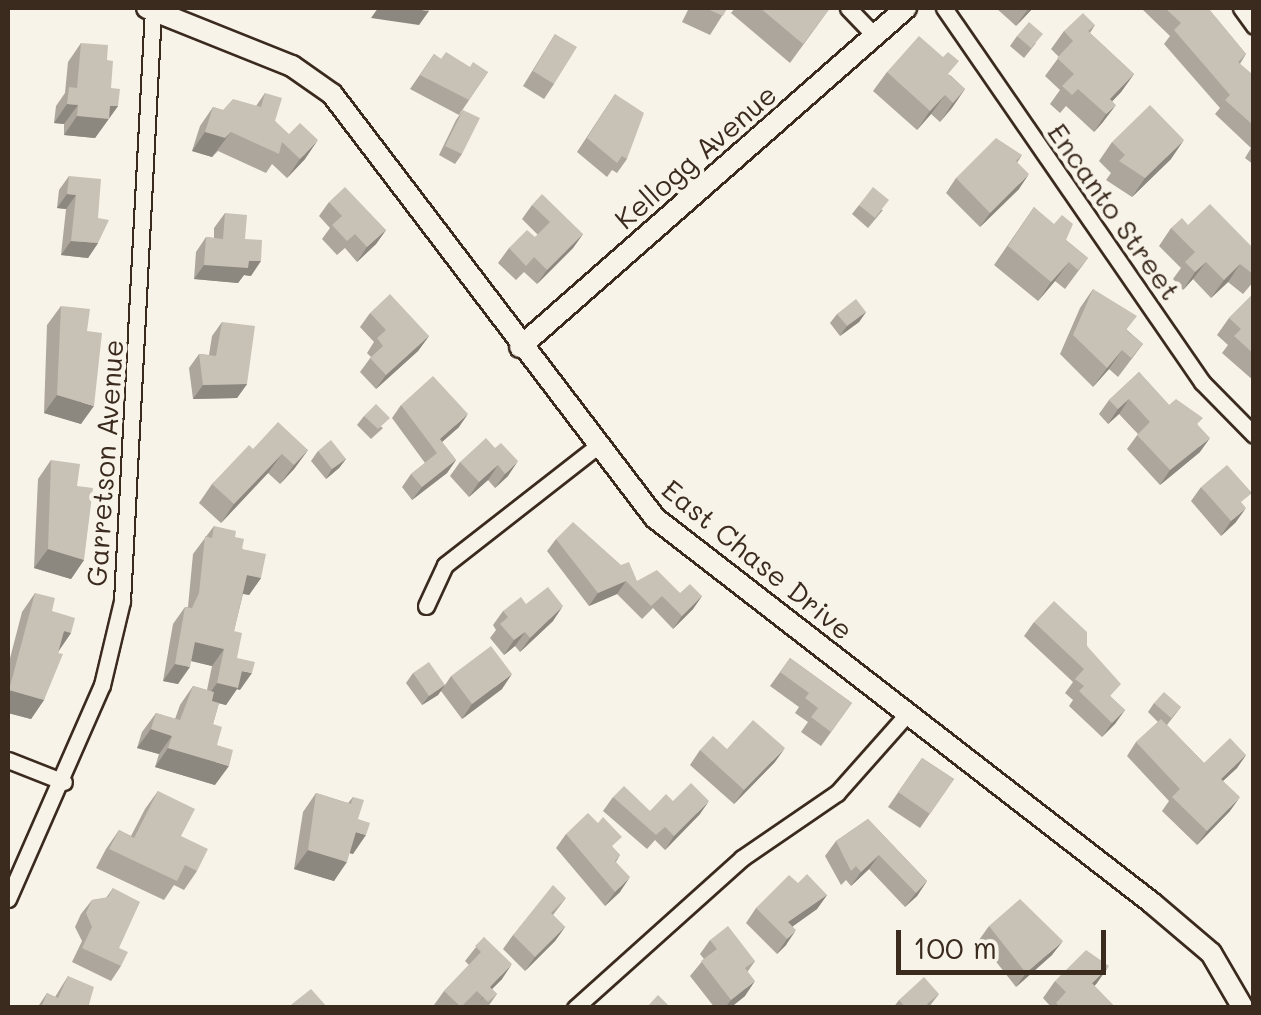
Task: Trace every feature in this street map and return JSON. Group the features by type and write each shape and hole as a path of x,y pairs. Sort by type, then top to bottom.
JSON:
{"street":[{"name":"East Chase Drive","path":"151,8 292,66 332,94 596,447 655,518 1191,936 1211,954 1243,1008"},
{"name":"Garretson Avenue","path":"8,900 64,782 102,686 122,601 151,8"},
{"path":"848,8 874,35"},
{"name":"Kellogg Avenue","path":"520,346 906,8"},
{"name":"Encanto Street","path":"944,8 1202,382 1254,435"},
{"path":"1241,8 1254,26"},
{"path":"426,606 445,565 596,447"},
{"path":"575,1008 742,858 837,792 908,712"},
{"path":"8,760 64,782"}],"building":[{"path":"705,8 727,8 723,16"},
{"path":"760,8 830,8 803,44"},
{"path":"1165,8 1208,8 1246,54 1238,62 1254,76 1254,126 1225,100 1230,95 1174,30 1181,23"},
{"path":"1083,13 1095,25 1088,31 1134,74 1110,99 1116,105 1106,114 1078,89 1072,95 1062,86 1074,74 1057,58 1073,41 1064,31"},
{"path":"1029,22 1043,34 1031,48 1017,36"},
{"path":"555,34 577,47 554,84 533,71"},
{"path":"919,36 943,57 948,52 959,61 948,74 965,89 953,103 945,95 930,111 887,72"},
{"path":"81,43 108,45 107,60 113,61 111,88 120,89 118,106 110,106 109,119 77,116 78,105 67,104 69,87 77,88"},
{"path":"446,52 470,67 473,62 488,72 469,100 420,75 434,54 441,59"},
{"path":"265,93 282,98 275,121 289,134 300,123 318,140 300,159 282,142 279,154 231,132 225,138 205,132 213,107 223,110 233,99 261,107"},
{"path":"615,94 644,113 627,159 622,156 617,163 587,138"},
{"path":"1150,105 1184,140 1145,178 1119,161 1125,155 1112,142"},
{"path":"463,110 480,118 462,154 445,146"},
{"path":"996,138 1022,155 1016,161 1029,174 990,213 956,178"},
{"path":"69,176 101,179 98,218 109,220 98,243 71,241 76,195 67,194"},
{"path":"345,187 386,230 367,247 355,234 347,241 332,225 342,216 329,202"},
{"path":"873,187 889,200 875,218 859,205"},
{"path":"542,194 583,234 547,270 534,257 526,266 509,248 527,230 535,237 550,222 532,205"},
{"path":"1210,204 1254,249 1254,275 1240,264 1224,280 1206,262 1195,272 1185,262 1195,252 1171,228 1182,218 1188,225"},
{"path":"1034,207 1054,224 1062,215 1073,224 1066,240 1088,258 1078,270 1069,262 1051,282 1008,246"},
{"path":"225,213 247,215 245,239 262,240 261,261 249,261 248,268 204,265 206,237 223,239"},
{"path":"1093,289 1137,316 1126,330 1143,344 1131,358 1122,350 1107,368 1073,335"},
{"path":"1254,293 1254,354 1234,336 1241,329 1229,318"},
{"path":"390,294 429,336 386,375 370,358 383,346 377,338 386,330 370,313"},
{"path":"856,299 866,312 847,326 837,314"},
{"path":"61,306 90,309 87,331 102,333 94,406 57,395"},
{"path":"222,322 255,326 247,384 203,385 199,354 216,356"},
{"path":"1139,372 1169,405 1176,399 1203,418 1197,424 1210,438 1170,470 1137,435 1150,422 1129,399 1118,409 1109,400"},
{"path":"433,376 468,414 440,439 456,460 422,487 411,474 437,453 401,405"},
{"path":"376,404 390,418 378,429 364,416"},
{"path":"278,422 308,450 294,465 282,454 234,504 212,484 249,445 253,449"},
{"path":"486,438 495,448 501,443 518,461 505,474 498,465 479,482 460,462"},
{"path":"331,440 346,459 332,469 318,451"},
{"path":"51,460 80,464 77,486 93,488 84,560 48,549"},
{"path":"1227,465 1252,493 1241,502 1246,508 1231,521 1201,487"},
{"path":"573,522 621,565 629,562 637,581 657,570 680,593 690,584 702,596 682,616 662,596 651,606 626,581 598,593 556,539"},
{"path":"214,526 236,531 235,537 244,539 242,549 266,554 261,578 247,575 234,631 242,633 237,658 255,662 252,673 242,671 238,688 217,683 224,649 195,642 190,667 175,664 185,607 192,608 199,593 205,536 212,538"},
{"path":"548,587 563,606 530,638 525,632 514,640 500,624 508,617 503,611 521,597 526,604"},
{"path":"35,593 55,598 52,611 75,618 71,633 64,631 58,653 63,654 44,700 9,690"},
{"path":"1054,601 1087,632 1087,646 1121,684 1110,696 1125,710 1112,723 1079,691 1084,686 1075,679 1084,669 1034,622"},
{"path":"491,646 512,674 472,704 451,676"},
{"path":"790,658 852,703 831,732 811,717 818,708 805,698 809,693 780,672"},
{"path":"429,662 445,685 429,696 413,673"},
{"path":"193,686 214,692 212,701 219,703 213,724 222,727 217,745 233,750 229,766 168,748 172,736 151,729 156,713 180,720"},
{"path":"1164,692 1181,707 1171,718 1154,703"},
{"path":"1161,719 1204,763 1230,738 1246,755 1221,779 1240,797 1207,831 1172,797 1180,789 1136,742"},
{"path":"753,720 785,748 744,790 700,750 713,736 727,749"},
{"path":"922,758 954,779 930,814 898,792"},
{"path":"691,783 709,801 674,836 665,827 656,835 613,797 624,786 650,811 666,794 673,801"},
{"path":"158,791 195,809 181,836 208,849 197,871 185,865 177,881 109,849 119,830 134,838"},
{"path":"316,793 351,804 353,797 364,800 358,819 370,823 366,835 356,832 347,862 308,850"},
{"path":"588,813 598,823 603,817 622,837 612,846 620,855 615,861 630,877 615,892 566,834"},
{"path":"868,819 927,881 916,893 879,855 861,872 856,866 851,871 836,841"},
{"path":"807,874 827,895 788,922 796,930 787,939 756,908 789,875 798,883"},
{"path":"553,885 566,898 551,913 565,927 535,957 513,935"},
{"path":"113,888 140,902 119,948 128,952 121,966 82,948 92,927 86,913 92,900 108,897"},
{"path":"1020,899 1063,941 1026,973 989,926"},
{"path":"728,926 755,961 745,968 755,981 731,1000 701,961 717,949 710,940"},
{"path":"484,937 512,964 490,987 497,994 488,1002 477,991 461,1007 444,991 481,952 475,946"},
{"path":"1086,950 1109,966 1092,983 1116,1008 1061,1008 1056,1003 1066,992 1055,981"},
{"path":"68,976 94,987 88,1008 41,1008 47,993 58,998"},
{"path":"924,977 939,994 927,1004 929,1008 906,1008 899,1000"},
{"path":"311,989 328,1008 287,1008"},
{"path":"658,995 671,1008 646,1008"}]}
